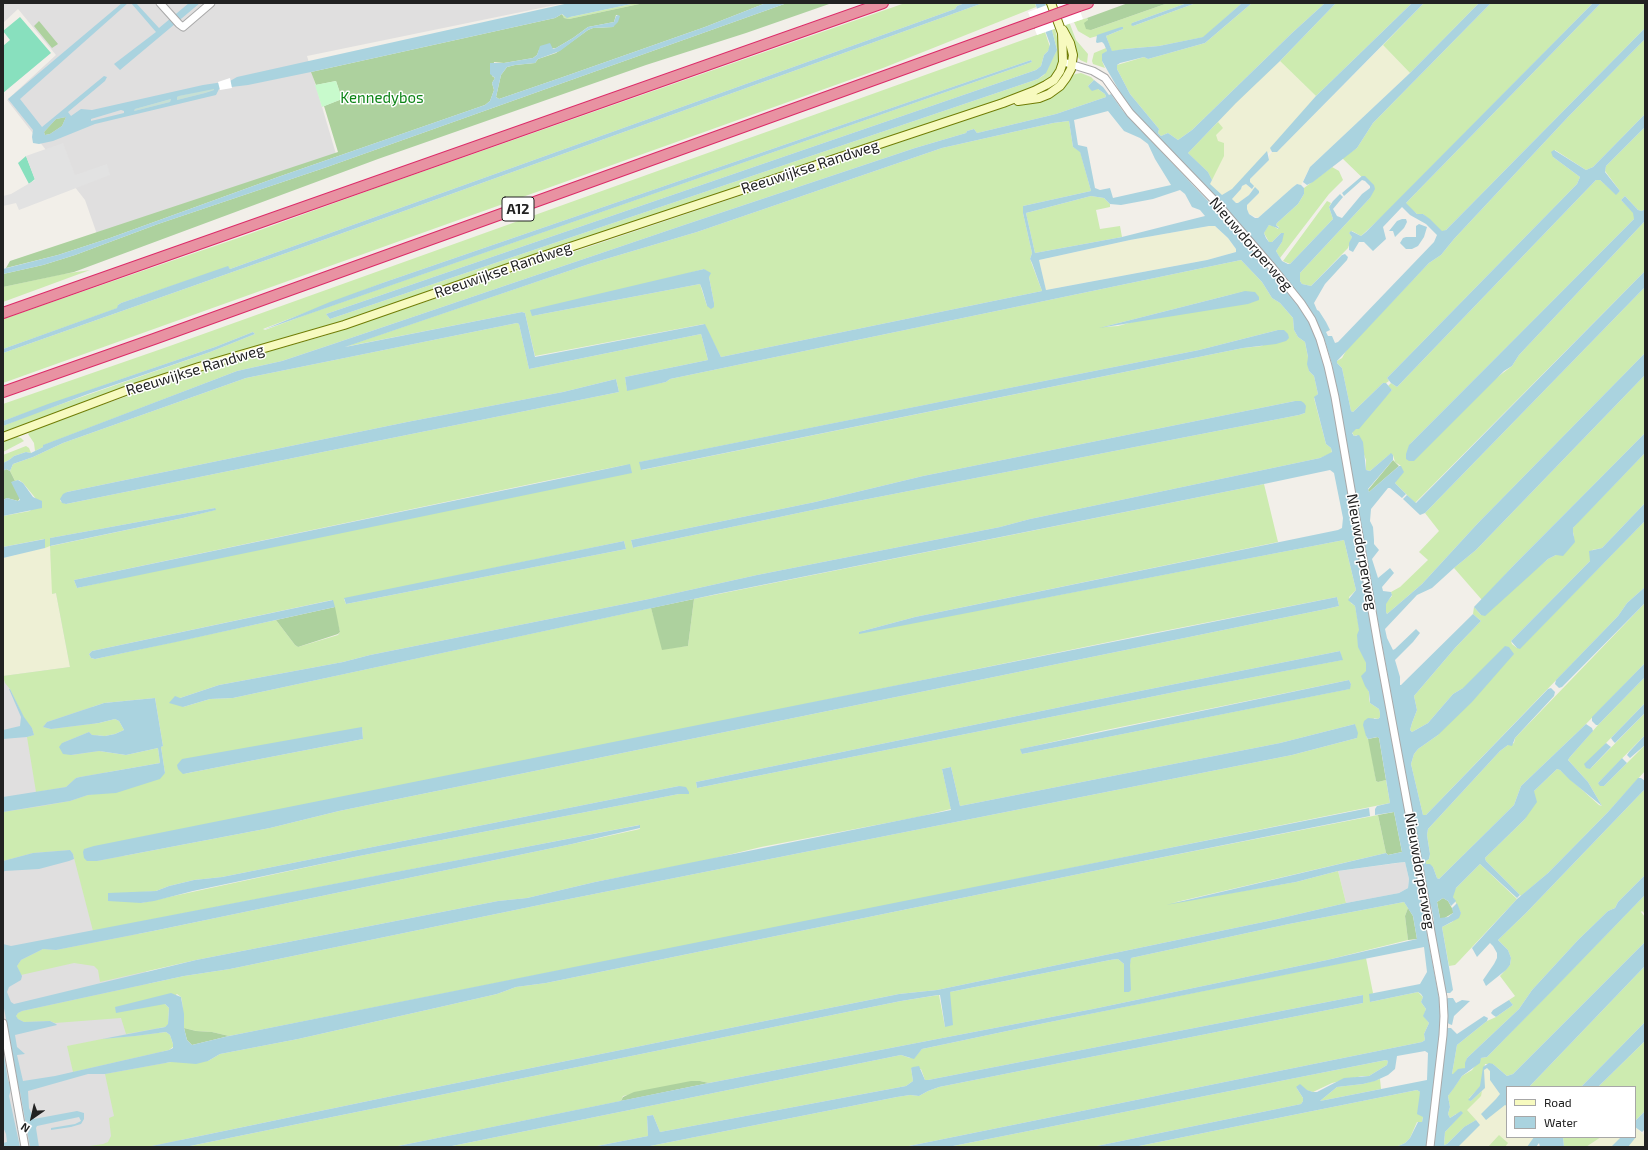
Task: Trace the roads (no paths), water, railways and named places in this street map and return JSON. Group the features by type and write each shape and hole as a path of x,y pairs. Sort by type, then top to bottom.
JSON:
{"highway":[{"path":"3,313 884,3"},
{"name":"A12","path":"3,392 1083,5"}],"main road":[{"path":"1052,3 1060,26 1071,46 1072,65"},
{"path":"1060,26 1063,45 1063,62"},
{"name":"Reeuwijkse Randweg","path":"3,437 128,390 206,365 344,325 534,259 1004,103 1049,84 1058,74 1063,62"},
{"name":"Reeuwijkse Randweg","path":"1004,103 1039,98 1052,92 1064,81 1072,65"}],"street":[{"path":"160,3 181,26 210,3"},
{"name":"Nieuwdorperweg","path":"1063,62 1093,71 1105,78 1130,113 1215,201 1272,267 1301,303 1312,320 1320,339 1335,397 1378,645 1442,997 1444,1035 1430,1147"},
{"path":"3,1023 14,1092 26,1147"}],"water":[{"path":"122,3 128,3 20,99 42,127 104,76 107,77 105,81 68,112 71,116 81,109 92,110 203,85 230,81 237,77 569,3 636,3 567,18 562,14 555,18 311,72 248,85 223,88 219,89 216,95 95,124 53,141 39,144 33,143 33,130 8,99","holes":["214,89 205,93 177,100 177,97","171,99 170,102 134,111 135,109","121,110 124,111 124,113 91,121 91,119","66,117 62,126 50,134 45,135 44,132 56,119"]},
{"path":"131,3 136,3 159,28 189,3 200,3 120,70 114,64 156,32"},
{"path":"766,3 787,3 327,167 158,224 75,255 43,265 3,274 3,269 58,255 110,238 278,177 485,105 490,101 494,90 492,83 495,78 490,74 490,63 504,63 533,58 537,55 540,46 550,43 553,49 556,48 588,27 614,22 616,16 618,15 620,16 618,22 613,27 593,28 588,30 560,51 538,59 535,63 507,67 501,75 496,97 499,99 563,77 705,27"},
{"path":"965,3 983,3 326,239 3,353 3,349 117,308 121,303 228,266 230,269 955,9 957,6"},
{"path":"1035,3 1045,3 1057,50 1046,73 1038,79 330,319 326,314 1036,70 1041,66 1044,55 1048,51 1050,44"},
{"path":"1187,3 1196,3 1133,26 1131,25 1132,23"},
{"path":"1242,3 1252,3 1205,43 1148,59 1144,57 1120,63 1117,65 1117,69 1130,94 1159,129 1158,133 1161,136 1168,133 1178,140 1192,130 1325,3 1336,3 1188,153 1208,172 1212,180 1210,184 1222,195 1232,189 1267,151 1269,160 1250,179 1250,182 1254,186 1252,189 1246,184 1242,186 1232,199 1238,203 1249,195 1255,187 1259,193 1247,205 1247,209 1249,214 1255,218 1258,218 1297,184 1304,188 1304,194 1298,204 1277,223 1276,225 1280,229 1269,225 1264,233 1269,242 1272,242 1281,233 1284,233 1282,242 1276,251 1282,261 1288,264 1290,264 1333,219 1329,207 1340,194 1343,197 1333,209 1337,216 1342,218 1362,194 1370,188 1370,186 1362,180 1344,196 1342,193 1362,176 1365,176 1374,185 1375,189 1370,198 1300,273 1300,281 1302,284 1311,286 1342,255 1345,254 1348,257 1325,284 1314,303 1330,330 1326,332 1328,336 1332,336 1335,343 1338,342 1434,242 1437,235 1426,224 1410,215 1402,207 1383,227 1386,239 1373,251 1364,242 1359,242 1353,252 1349,250 1349,243 1352,237 1349,233 1351,231 1361,236 1366,232 1593,3 1601,3 1406,203 1417,214 1423,214 1430,219 1442,231 1446,230 1645,28 1645,39 1568,117 1454,239 1441,255 1429,263 1337,361 1342,368 1351,411 1353,412 1383,383 1386,383 1392,390 1359,429 1356,429 1352,433 1354,436 1359,435 1363,442 1366,470 1370,471 1391,453 1393,455 1393,460 1368,489 1369,492 1399,466 1401,466 1404,472 1395,483 1406,494 1402,498 1388,488 1371,509 1370,521 1373,527 1374,544 1379,550 1372,559 1378,578 1390,568 1394,573 1382,587 1383,591 1391,592 1392,595 1386,604 1387,614 1422,584 1478,523 1645,353 1645,375 1476,550 1432,588 1417,595 1385,629 1387,638 1393,650 1416,629 1420,633 1395,660 1401,685 1473,614 1481,621 1455,648 1414,696 1417,710 1410,730 1412,732 1428,723 1453,694 1463,688 1505,646 1509,647 1514,654 1472,702 1438,735 1418,749 1414,754 1411,764 1423,815 1426,815 1548,689 1551,688 1555,692 1554,696 1515,738 1512,746 1508,745 1500,751 1428,829 1427,835 1430,854 1426,864 1430,864 1433,867 1437,878 1439,879 1514,805 1521,786 1586,724 1592,728 1593,731 1568,760 1588,782 1602,806 1557,769 1534,791 1537,802 1525,819 1485,858 1486,861 1520,895 1517,898 1480,864 1456,888 1453,897 1456,901 1451,906 1448,901 1443,898 1437,902 1440,918 1448,917 1453,913 1452,908 1457,903 1461,913 1459,918 1442,927 1453,990 1450,993 1445,993 1432,923 1434,921 1431,906 1429,904 1421,862 1332,364 1324,338 1309,308 1273,262 1212,192 1133,111 1124,99 1102,61 1102,54 1107,51 1104,44 1102,42 1096,42 1097,35 1121,27 1123,27 1123,29 1106,36 1112,51 1159,46 1203,37"},
{"path":"1412,3 1424,3 1277,152 1272,152 1270,148 1316,96"},
{"path":"1479,3 1491,3 1373,123 1357,148 1313,182 1307,185 1303,182 1310,167 1410,73"},
{"path":"1031,60 1032,62 263,330 330,302 385,282"},
{"path":"1094,80 1103,87 1109,95 1111,94 1123,111 1242,237 1298,303 1307,316 1320,346 1335,411 1439,998 1441,1026 1427,1147 1396,1147 1405,1143 1410,1138 1418,1122 1422,1122 1423,1117 1417,1114 1420,1092 1417,1090 1134,1147 1092,1147 1301,1104 1303,1098 1296,1087 1300,1084 1307,1090 1317,1092 1344,1078 1369,1076 1387,1065 1388,1061 1386,1060 948,1147 904,1147 1422,1042 1425,1040 1424,1034 1429,1023 1423,1016 1426,1009 1421,1002 1423,997 1421,994 1418,992 1370,1002 1369,994 1420,984 1427,972 1424,947 922,1049 914,1059 901,1055 447,1147 393,1147 709,1083 1093,1009 1327,960 1417,939 1413,916 1404,902 1289,924 1131,958 1131,990 1129,992 1124,992 1124,964 1118,959 1110,960 950,992 953,1025 945,1027 940,995 938,995 901,1001 185,1147 147,1147 899,994 937,990 1399,893 1408,888 1409,879 1405,862 1338,871 1296,882 1166,905 1386,853 1388,855 1402,852 1394,812 1375,815 1375,809 1377,806 1390,803 1379,738 1368,739 1363,725 1364,721 1368,718 1378,719 1380,717 1380,713 1379,709 1370,703 1369,692 1361,676 1366,671 1366,663 1358,647 1357,635 1359,630 1355,606 1348,600 1356,590 1344,540 859,634 859,632 915,617 1338,530 1342,528 1343,518 1334,473 1330,470 717,594 233,698 210,699 183,707 169,703 175,696 180,698 219,685 343,662 370,655 649,599 757,575 1000,527 1030,519 1320,458 1332,452 1331,448 1326,444 1314,397 1318,394 1314,376 1309,371 1307,364 1308,357 1305,342 1298,337 1294,330 1293,318 1280,303 1272,298 1262,282 1241,260 670,379 666,382 627,391 625,377 708,360 701,334 529,369 519,324 517,323 246,378 63,443 33,457 13,464 10,471 6,469 3,471 3,463 14,456 26,452 31,453 43,447 43,445 237,371 282,361 915,148 966,133 967,131 974,129 977,133 1056,114 1106,97 1105,94 1098,89 1092,91 1088,86","holes":["1108,111 1124,131 1140,138 1148,144 1155,159 1171,185 1113,198 1110,188 1100,190 1095,188 1087,147 1078,145 1074,120","1069,121 1073,147 1080,152 1091,191 1023,206 1023,213 1032,253 1030,259 1042,291 721,357 705,324 535,357 525,313 522,312 345,347 589,264 697,232 942,148 1053,123","1180,190 1185,194 1192,207 1200,210 1205,216 1122,237 1035,253 1026,213 1091,196 1104,198 1110,204 1121,205 1153,199","1209,226 1215,226 1228,238 1236,249 1236,252 1207,260 1046,290 1039,260 1130,240","1425,1051 1428,1053 1427,1080 1320,1101 1337,1087 1375,1081 1388,1075 1395,1069 1397,1056"]},
{"path":"1645,114 1645,127 1606,166 1605,172 1620,191 1616,195 1600,180 1596,180 1397,387 1391,383 1387,378 1577,184 1580,177 1553,157 1551,152 1554,150 1586,170 1593,167"},
{"path":"1625,196 1638,210 1642,211 1645,209 1645,221 1519,355 1512,366 1504,371 1414,461 1409,461 1406,459 1409,445 1634,219 1633,213 1621,200"},
{"path":"1406,219 1407,222 1404,228 1395,237 1393,231 1389,231 1397,221"},
{"path":"1419,224 1427,227 1424,237 1418,246 1412,249 1406,249 1400,243 1403,238 1416,237 1416,226"},
{"path":"704,269 711,273 709,277 714,307 711,309 707,306 700,284 532,316 530,310"},
{"path":"1645,271 1645,287 1425,513 1420,515 1403,499 1407,495 1416,503"},
{"path":"1245,291 1255,292 1259,297 1259,300 1248,304 1099,328"},
{"path":"1278,330 1284,330 1288,334 1289,338 1286,341 1276,344 1243,348 641,470 639,462 1199,350"},
{"path":"253,332 255,334 210,352 88,394 3,426 3,421 48,404 215,347"},
{"path":"616,379 619,392 66,504 62,503 60,499 63,494 67,492 407,422 563,392"},
{"path":"1301,401 1304,403 1306,406 1305,413 832,506 633,548 631,540 815,502 923,476"},
{"path":"1645,433 1645,453 1573,528 1575,542 1563,556 1556,555 1548,559 1485,616 1481,615 1474,607"},
{"path":"630,464 632,473 77,588 74,580"},
{"path":"18,480 23,483 33,497 42,501 42,508 3,516 3,500 7,498 18,501 20,500 11,482"},
{"path":"1645,503 1645,521 1520,649 1517,648 1511,641 1590,561 1589,551 1602,548"},
{"path":"215,508 216,510 183,518 50,546 50,538"},
{"path":"45,539 45,548 3,558 3,547"},
{"path":"624,541 626,549 346,604 344,598"},
{"path":"1645,587 1645,603 1562,687 1559,688 1555,684 1556,680 1618,616 1627,603"},
{"path":"1337,597 1339,606 1326,609 339,811 270,828 97,861 87,861 84,858 84,849 94,846"},
{"path":"333,600 335,607 95,659 91,658 89,654 92,651"},
{"path":"1340,651 1343,660 1185,690 697,788 696,782"},
{"path":"1645,663 1645,677 1598,725 1596,725 1592,721 1592,717"},
{"path":"1349,680 1351,684 1350,689 1022,754 1020,749"},
{"path":"9,689 24,717 32,728 34,735 3,739 3,730 20,726 21,717"},
{"path":"155,698 163,746 161,747 165,773 160,779 116,793 88,795 70,801 3,812 3,797 66,787 76,778 160,763 158,748 126,755 99,751 71,755 63,754 59,747 62,743 89,732 92,735 105,736 124,730 119,721 115,719 99,723 51,729 43,727 47,722 104,703"},
{"path":"1645,703 1645,713 1615,743 1611,738"},
{"path":"1355,724 1358,733 1357,738 1292,755 549,903 230,969 184,976 22,1011 16,1016 24,1022 50,1021 57,1025 15,1035 17,1047 25,1054 17,1055 23,1081 55,1076 173,1048 170,1035 166,1032 102,1039 165,1027 168,1024 169,1008 165,1004 116,1013 115,1007 171,993 181,997 184,1014 184,1028 187,1040 192,1045 229,1036 1369,808 1370,816 546,983 516,987 497,994 440,1007 298,1039 220,1054 208,1061 196,1064 171,1062 105,1074 88,1074 28,1091 29,1108 34,1119 77,1111 84,1113 84,1119 81,1124 71,1127 51,1130 51,1128 75,1124 81,1121 79,1117 37,1126 39,1147 30,1147 20,1092 16,1088 15,1083 17,1078 3,1003 3,944 11,946 640,825 640,828 572,844 153,931 56,950 43,949 21,960 17,966 22,976 21,980 9,987 7,992 11,1002 14,1004 196,960 498,901 527,898 595,882 951,810 942,769 951,767 960,806 1280,743"},
{"path":"362,727 363,739 183,774 178,769 177,765 182,759"},
{"path":"1645,735 1645,745 1630,758 1627,755"},
{"path":"1606,743 1611,747 1590,769 1586,768 1584,764"},
{"path":"1622,758 1627,763 1604,786 1600,786 1598,783"},
{"path":"1638,778 1645,781 1645,789 1526,913 1498,940 1508,950 1511,958 1510,965 1486,986 1483,980 1494,964 1497,958 1497,953 1490,943 1477,957 1472,948 1517,899 1548,873 1608,812"},
{"path":"679,786 686,787 689,794 679,794 359,856 193,891 154,901 141,903 108,901 108,893 156,891 194,880 222,877"},
{"path":"70,850 74,859 69,861 39,869 3,872 3,861 33,853"},
{"path":"1645,875 1645,895 1487,1057 1481,1058 1480,1063 1462,1076 1448,1096 1450,1107 1448,1114 1450,1118 1461,1111 1463,1113 1445,1132 1444,1145 1447,1144 1464,1127 1476,1120 1480,1125 1458,1147 1433,1147 1447,1028 1451,1028 1457,1034 1484,1016 1488,1018 1487,1021 1457,1045 1453,1074 1458,1069 1465,1068 1467,1058 1519,1009 1532,990 1578,940 1608,911 1615,908 1618,902"},
{"path":"1645,942 1645,966 1530,1086 1506,1086 1506,1106 1486,1120 1481,1114 1500,1094 1490,1080 1490,1071 1487,1068 1484,1070 1485,1088 1471,1101 1468,1100 1480,1086 1483,1067 1489,1063 1493,1064 1507,1076 1513,1074"},
{"path":"1363,995 1363,1003 939,1087 919,1096 910,1095 897,1097 645,1147 592,1147 648,1136 647,1116 653,1115 660,1132 906,1086 913,1081 911,1068 913,1067 919,1066 925,1080 928,1080"},
{"path":"1453,998 1456,1003 1462,1000 1470,1001 1454,1016 1452,1025 1448,1023 1446,999"},
{"path":"1509,1000 1513,1005 1496,1017 1491,1013 1493,1010"},
{"path":"1645,1022 1645,1041 1599,1086 1582,1086"},
{"path":"3,1050 11,1089 9,1096 20,1147 3,1147 3,1143 7,1142 3,1127"},
{"path":"1645,1111 1645,1129 1642,1132 1636,1128 1636,1120"},
{"path":"1533,1138 1563,1138 1564,1147 1540,1147 1539,1143 1536,1147 1527,1147"},
{"path":"1620,1138 1635,1138 1628,1147 1611,1147"}],"park label":[{"name":"Kennedybos","path":"382,98"}]}
